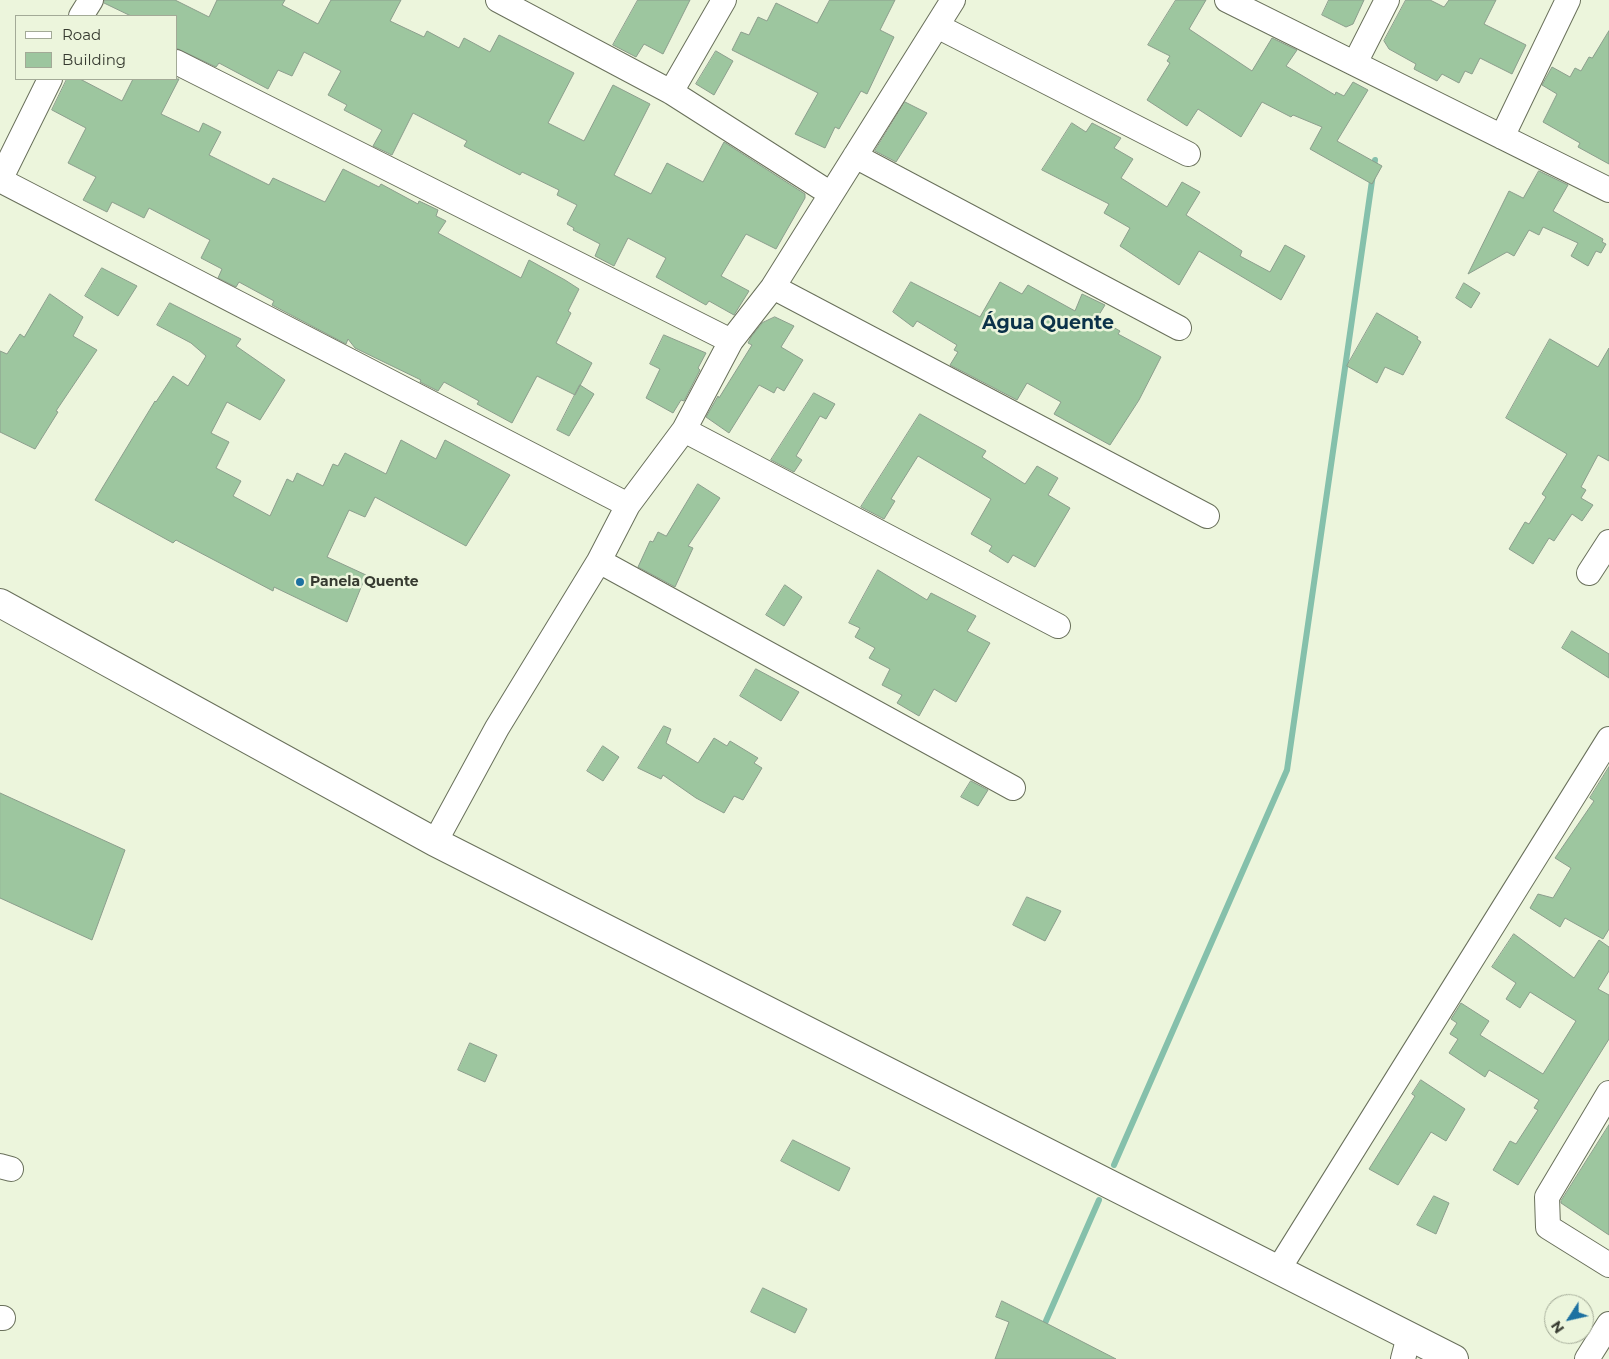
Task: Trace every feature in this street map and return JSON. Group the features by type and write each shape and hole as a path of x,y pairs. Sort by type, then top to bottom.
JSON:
{"main road":[{"path":"0,603 435,842 1278,1270 1406,1348 1454,1359"}],"street":[{"path":"498,0 671,92 831,194"},
{"path":"671,92 724,0"},
{"path":"435,842 497,728 599,561 628,505 684,430 731,341 773,287 953,0"},
{"path":"1227,0 1609,190"},
{"path":"1355,64 1387,0"},
{"path":"1502,137 1568,0"},
{"path":"937,26 1188,154"},
{"path":"178,63 731,341"},
{"path":"50,80 0,180 628,505"},
{"path":"855,156 1179,328"},
{"path":"773,287 1207,516"},
{"path":"684,430 1058,626"},
{"path":"1589,573 1609,542"},
{"path":"599,561 1013,788"},
{"path":"1278,1270 1609,739"},
{"path":"1609,1093 1547,1197 1548,1227 1609,1265"},
{"path":"1587,1359 1609,1324"}],"building":[{"path":"105,0 175,0 209,17 217,0 285,0 282,5 318,24 331,0 401,0 390,21 424,37 427,31 459,48 464,38 490,52 499,35 574,73 548,123 584,141 613,85 650,104 614,175 651,194 667,163 703,182 724,142 805,194 805,198 776,249 746,234 721,276 749,291 734,315 709,301 706,305 656,277 666,258 628,238 614,266 595,256 600,244 573,230 574,228 567,224 577,205 557,195 559,190 522,172 520,175 464,146 467,141 413,113 392,155 373,146 382,130 344,110 347,105 328,95 341,71 304,52 292,76 278,70 268,89 219,63 216,67 178,49 178,15 129,15 104,3"},
{"path":"638,0 690,0 663,54 644,44 636,57 613,45"},
{"path":"830,0 895,0 880,30 894,37 867,94 861,91 839,129 835,127 825,148 795,134 818,93 732,50 741,32 749,35 758,17 767,21 776,3 817,23"},
{"path":"1176,0 1206,0 1189,29 1252,71 1272,38 1297,50 1286,66 1335,95 1336,92 1344,96 1353,82 1368,90 1337,141 1382,166 1372,184 1310,149 1322,127 1293,115 1291,117 1262,102 1241,137 1198,109 1187,126 1147,100 1170,63 1167,61 1170,56 1148,45"},
{"path":"1329,0 1364,0 1353,24 1346,27 1322,15"},
{"path":"1406,0 1430,0 1444,7 1449,0 1496,0 1484,24 1526,45 1512,74 1480,58 1472,74 1465,71 1459,83 1442,74 1437,81 1414,69 1416,64 1389,49 1384,41"},
{"path":"1609,31 1609,164 1578,147 1580,143 1543,122 1557,94 1542,85 1552,67 1570,77 1575,68 1581,71 1589,57 1592,58"},
{"path":"716,51 733,61 714,95 696,84"},
{"path":"179,79 161,114 199,132 203,123 221,132 209,155 269,185 273,178 325,202 343,169 379,187 381,184 418,204 419,201 438,210 436,216 446,221 438,233 521,278 529,260 579,289 568,311 571,313 556,343 592,363 575,395 537,376 512,423 477,404 479,401 444,382 438,391 420,382 421,380 355,348 348,339 346,344 272,305 274,301 239,282 236,287 218,278 222,269 201,258 210,240 149,208 144,218 112,202 107,212 83,200 96,177 68,163 86,128 52,110 67,80 82,80 122,101 132,80"},
{"path":"905,102 927,113 896,162 875,151"},
{"path":"1072,123 1086,132 1092,123 1121,138 1114,148 1133,159 1121,178 1167,207 1182,182 1200,192 1186,215 1242,251 1240,256 1270,272 1285,245 1305,256 1281,300 1199,251 1179,285 1120,246 1130,228 1104,213 1109,204 1042,170"},
{"path":"1539,171 1568,185 1553,211 1603,239 1602,242 1606,244 1601,253 1596,251 1588,266 1571,256 1578,243 1543,227 1539,235 1529,230 1514,256 1507,252 1468,274 1509,191 1523,198"},
{"path":"102,268 137,286 118,316 85,296"},
{"path":"911,282 980,317 1000,282 1022,294 1028,285 1075,311 1082,294 1105,305 1097,318 1120,331 1118,334 1161,357 1139,400 1110,445 1054,414 1061,402 1027,383 1017,400 950,365 958,352 954,350 957,345 917,321 913,327 893,312"},
{"path":"1464,283 1480,293 1471,308 1456,298"},
{"path":"50,294 83,317 73,336 97,350 56,411 58,412 35,449 0,432 0,351 7,354 20,334 24,337"},
{"path":"170,303 241,339 236,346 285,380 260,420 227,402 211,433 229,442 216,468 241,481 233,496 270,516 287,479 293,482 297,473 323,486 333,464 338,466 345,453 386,474 401,440 436,459 445,440 510,475 466,546 375,497 365,517 349,510 327,557 366,575 347,622 274,587 273,591 176,540 173,543 95,500 155,401 173,376 188,386 206,356 191,343 157,325"},
{"path":"1377,313 1418,337 1417,339 1421,342 1403,375 1385,367 1377,383 1347,366"},
{"path":"775,317 794,326 781,347 803,360 784,391 777,387 774,393 759,385 729,433 706,417 752,345 748,343 751,337 762,323"},
{"path":"664,335 706,353 698,368 700,370 684,401 681,400 673,413 646,398 660,369 650,364"},
{"path":"1550,339 1598,367 1609,348 1609,461 1598,455 1581,487 1586,490 1581,498 1593,505 1582,521 1572,514 1554,541 1549,538 1533,564 1509,549 1525,522 1529,524 1546,497 1542,494 1567,454 1506,418"},
{"path":"580,385 594,394 569,436 557,430"},
{"path":"814,393 835,404 826,419 820,416 796,456 802,460 794,472 771,460"},
{"path":"920,414 986,451 982,457 1025,484 1037,466 1058,478 1048,495 1070,508 1035,567 1013,555 1008,563 989,551 992,546 971,534 991,499 918,456 891,499 895,501 884,519 861,507"},
{"path":"698,484 720,498 688,546 693,548 675,587 638,567 650,541 653,542 658,532 666,536"},
{"path":"878,570 927,600 931,593 976,616 967,631 990,643 956,702 934,689 919,716 897,703 902,695 882,685 890,669 869,658 875,648 855,637 860,628 849,623"},
{"path":"785,585 802,597 784,626 766,615"},
{"path":"1572,631 1609,654 1609,678 1562,648"},
{"path":"756,669 799,692 781,721 740,696"},
{"path":"664,726 671,729 666,743 698,763 714,738 727,746 730,741 758,758 754,763 762,768 743,800 734,796 724,813 696,798 663,775 661,779 638,768"},
{"path":"603,746 619,757 603,781 587,771"},
{"path":"1609,767 1609,929 1603,939 1565,918 1560,927 1530,908 1538,894 1553,898 1571,868 1555,858 1594,801 1590,798"},
{"path":"971,781 988,790 978,806 961,797"},
{"path":"0,793 125,850 92,940 0,898"},
{"path":"1027,897 1061,911 1045,941 1013,925"},
{"path":"1514,934 1574,978 1599,940 1609,947 1609,971 1598,989 1609,995 1609,1039 1518,1185 1493,1170 1510,1141 1516,1144 1538,1110 1534,1108 1539,1100 1489,1070 1485,1077 1449,1053 1458,1039 1450,1034 1457,1023 1451,1019 1461,1003 1489,1021 1480,1035 1543,1074 1576,1021 1530,992 1520,1008 1506,999 1516,983 1492,967"},
{"path":"470,1043 497,1055 485,1082 458,1070"},
{"path":"1421,1080 1465,1109 1446,1141 1431,1132 1398,1185 1369,1169 1415,1096 1412,1094"},
{"path":"1609,1125 1609,1235 1561,1203 1561,1201"},
{"path":"793,1140 850,1168 839,1191 781,1161"},
{"path":"1434,1196 1449,1203 1436,1234 1417,1225"},
{"path":"763,1288 807,1309 795,1333 751,1312"},
{"path":"1002,1301 1116,1359 995,1359 1009,1322 996,1317"}],"waterway":[{"path":"1114,1165 1287,770 1375,160"},
{"path":"1042,1330 1099,1200"}],"place":[{"name":"Panela Quente","path":"300,582"}],"district":[{"name":"Água Quente","path":"1048,323"}]}
